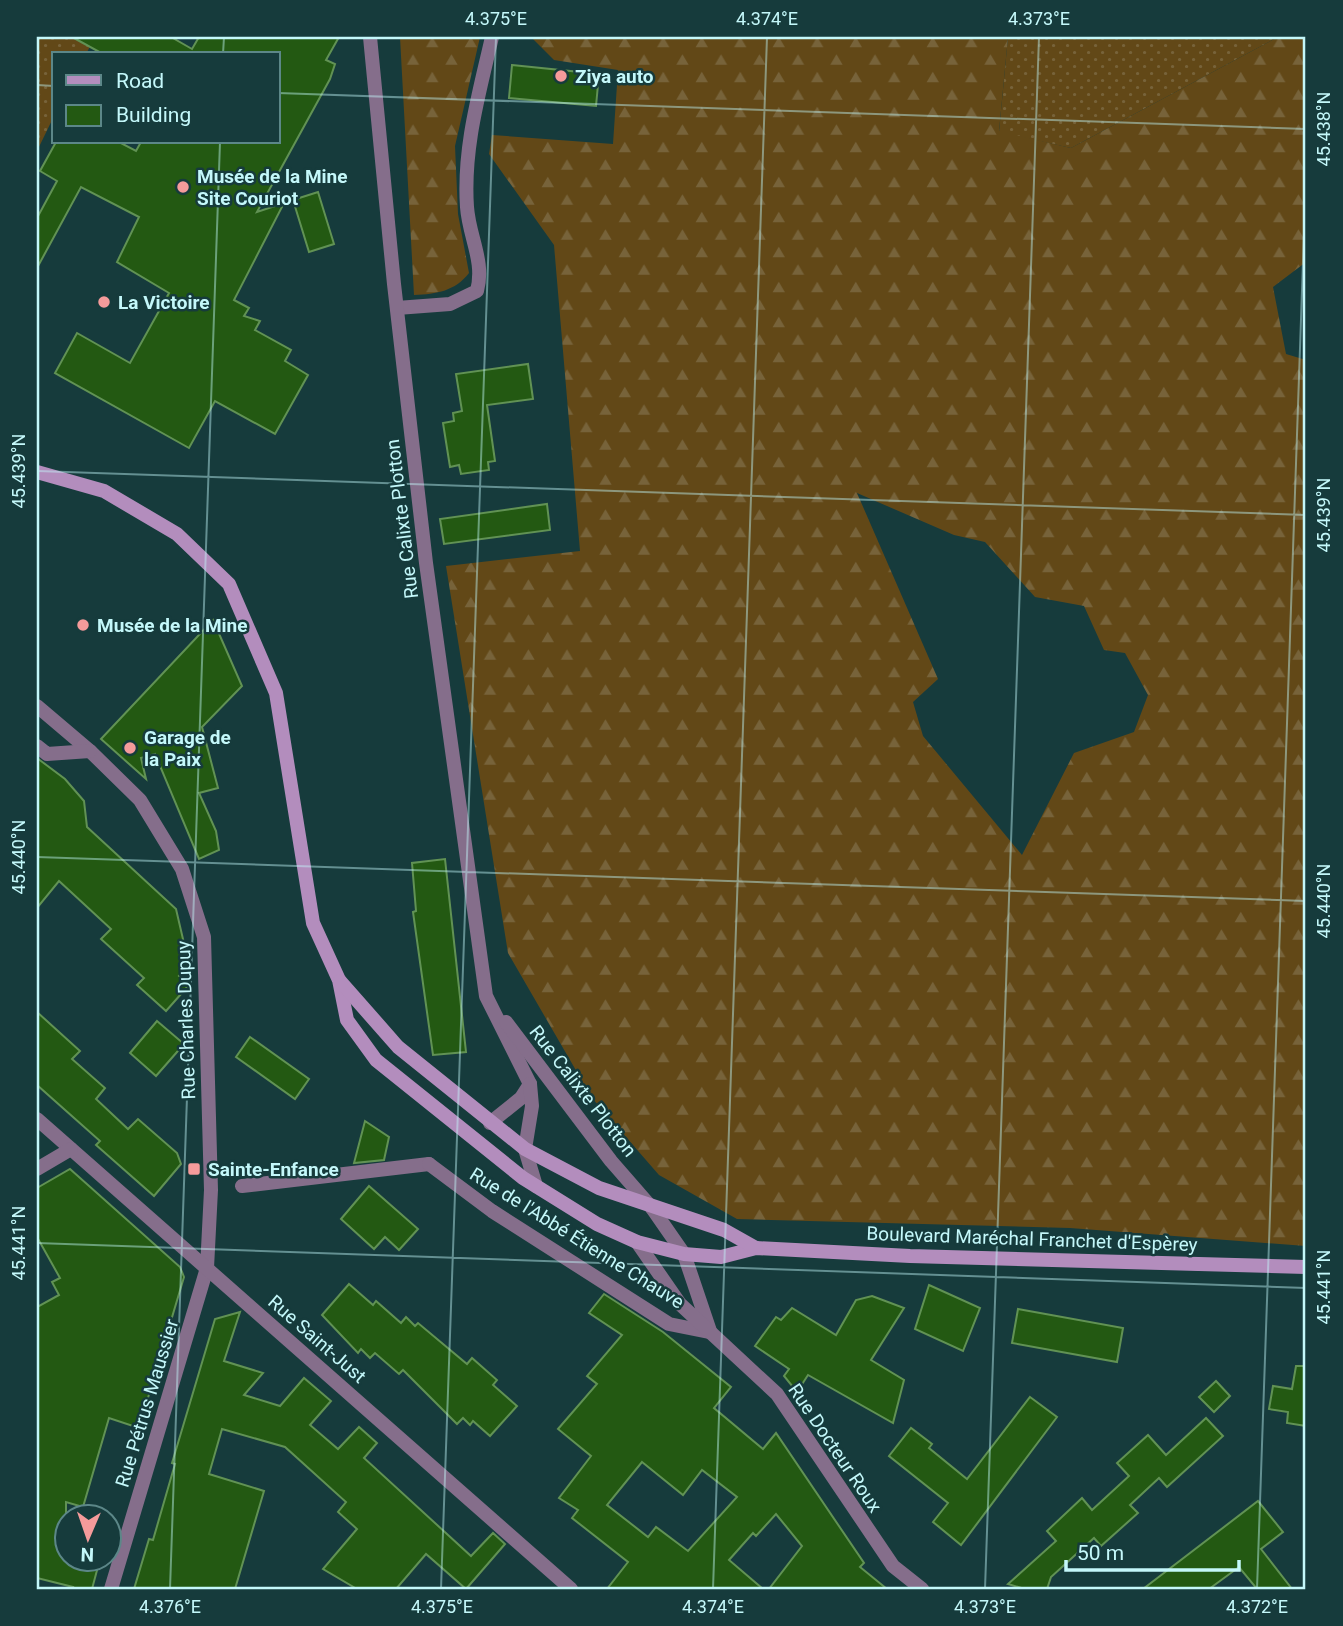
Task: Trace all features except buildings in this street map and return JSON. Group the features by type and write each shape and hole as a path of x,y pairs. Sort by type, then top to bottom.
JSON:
{"main road":[{"name":"Boulevard Maréchal Franchet d'Espèrey","path":"37,472 104,491 177,534 229,584 276,693 313,923 339,980 347,1020 376,1060 536,1186 597,1224 636,1242 684,1254 720,1257 756,1248 910,1256 1306,1267"},
{"name":"Boulevard Maréchal Franchet d'Espèrey","path":"339,980 398,1047 489,1123 525,1149 599,1188 724,1230 756,1248"}],"street":[{"name":"Rue Calixte Plotton","path":"370,37 426,563 486,996 530,1084 532,1107 525,1149 536,1186"},
{"path":"397,308 450,304 477,291 482,272 467,209 467,144 492,37"},
{"name":"Rue Charles Dupuy","path":"37,706 90,751 140,800 182,869 204,937 211,1190 207,1268"},
{"path":"37,746 47,754 90,751"},
{"name":"Rue Calixte Plotton","path":"486,996 611,1161 652,1208"},
{"name":"Rue Calixte Plotton","path":"489,1123 521,1098 530,1084"},
{"name":"Rue Saint-Just","path":"37,1119 571,1589"},
{"path":"37,1169 71,1149"},
{"name":"Rue de l'Abbé Étienne Chauve","path":"242,1186 429,1164 492,1211 669,1324 710,1333"},
{"name":"Rue Docteur Roux","path":"652,1208 684,1254 710,1333"},
{"name":"Rue Docteur Roux","path":"636,1242 680,1304 778,1394 893,1566 922,1589"},
{"name":"Rue Pétrus Maussier","path":"111,1589 207,1268"}],"green space":[{"path":"37,37 95,37 87,52 52,52 52,120 37,151"},
{"path":"400,37 480,37 455,146 458,214 469,273 452,288 422,295 414,295"},
{"path":"531,37 1008,37 999,131 1071,148 1278,37 1306,37 1306,262 1273,287 1286,354 1306,360 1306,1246 1070,1228 737,1219 659,1175 592,1098 508,953 446,566 580,551 554,245 489,154 492,135 613,144 618,70 554,60","holes":["857,493 954,535 985,542 1035,597 1084,606 1104,650 1125,653 1148,695 1134,732 1074,753 1022,855 923,736 913,702 938,679"]},
{"path":"1008,37 1278,37 1071,148 999,132"}],"place":[{"name":"Ziya auto","path":"561,76"},
{"name":"Musée de la Mine Site Couriot","path":"183,187"},
{"name":"La Victoire","path":"104,302"},
{"name":"Musée de la Mine","path":"83,625"},
{"name":"Garage de la Paix","path":"130,748"},
{"name":"Sainte-Enfance","path":"194,1169"}]}
